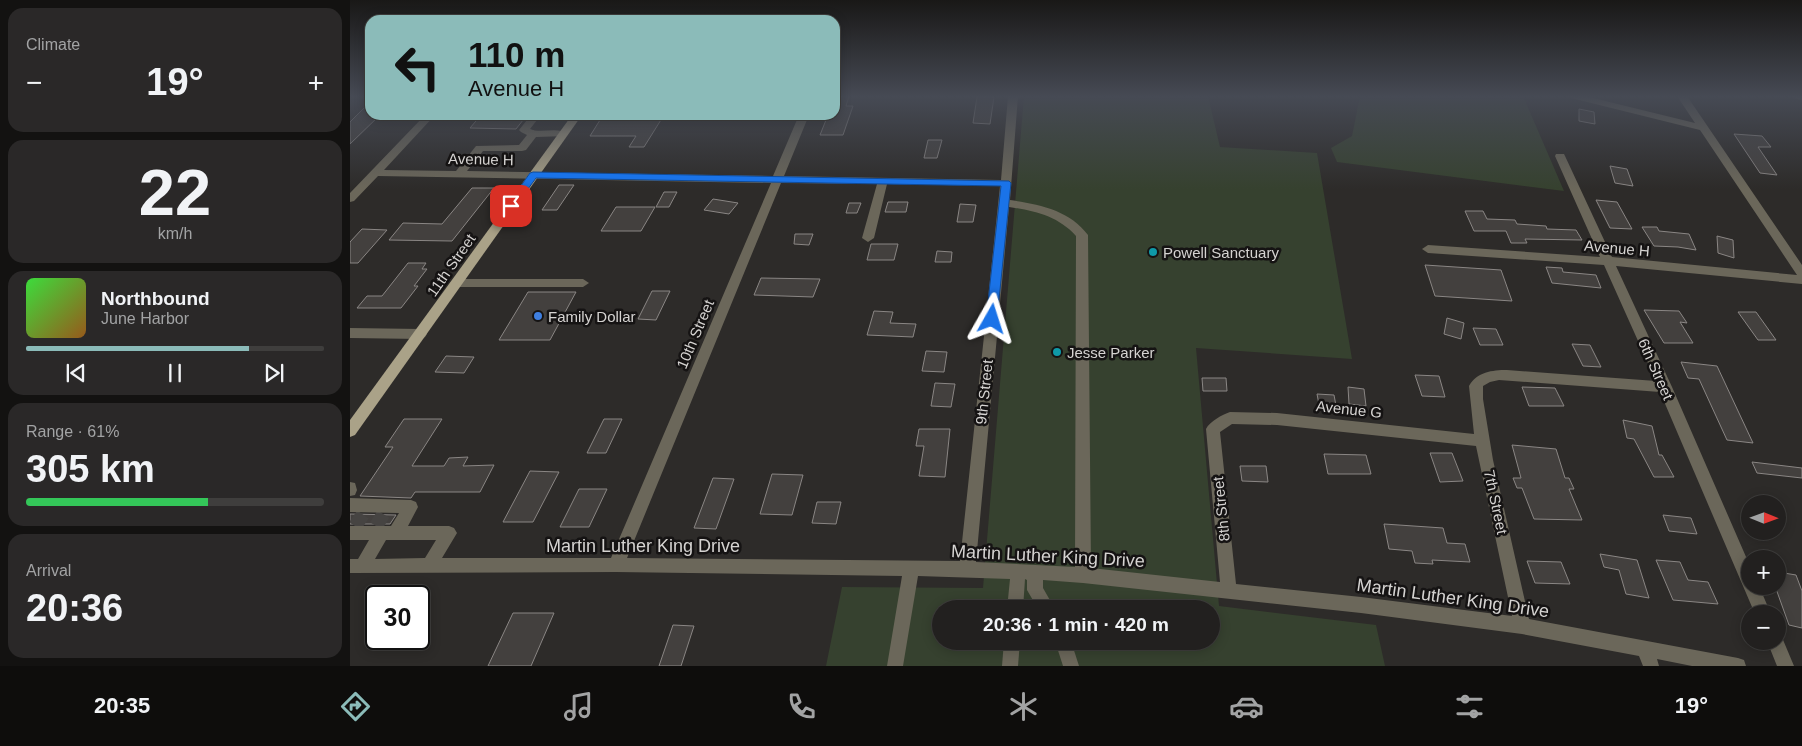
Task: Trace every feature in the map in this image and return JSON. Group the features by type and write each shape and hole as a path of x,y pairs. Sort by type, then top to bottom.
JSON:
{"main road":[{"name":"11th Street","path":"350,431 568,127"}],"street":[{"path":"350,199 419,127"},
{"path":"526,127 524,130 533,134 563,134"},
{"name":"10th Street","path":"616,565 799,127"},
{"name":"9th Street","path":"967,570 1010,127"},
{"path":"1700,127 1704,128 1802,274"},
{"path":"459,174 480,148 522,148 533,134"},
{"name":"6th Street","path":"1560,156 1665,387 1741,562"},
{"name":"Avenue H","path":"375,173 1006,183"},
{"path":"868,238 883,181"},
{"path":"1003,203 1040,208 1053,213 1074,225 1082,235 1083,575"},
{"name":"Avenue H","path":"1428,249 1607,261 1802,280"},
{"path":"456,283 583,283"},
{"path":"350,333 421,334"},
{"name":"7th Street","path":"1522,626 1475,395 1476,386 1481,380 1494,375 1508,375 1665,387"},
{"name":"Avenue G","path":"1213,429 1230,418 1277,419 1484,441"},
{"name":"8th Street","path":"1213,429 1229,590"},
{"path":"350,505 367,508 411,507 381,531 356,566"},
{"path":"352,531 449,533 429,566"},
{"name":"Martin Luther King Drive","path":"356,566 616,565 967,570 1083,575 1361,605 1522,626 1648,658 1738,666"},
{"path":"895,666 911,569"},
{"path":"1016,600 1018,572"},
{"path":"1035,572 1034,590 1041,600"},
{"path":"1010,666 1011,650"},
{"path":"1066,650 1071,666"},
{"path":"1779,650 1786,666"}],"green space":[{"path":"1021,127 1215,127 1220,147 1317,153 1352,359 1196,348 1218,600 932,600 932,650 1220,650 1220,606 1376,625 1385,666 826,666 842,587 983,588"},
{"path":"1354,127 1536,127 1564,191 1337,162 1331,148 1352,136"}],"building":[{"path":"350,127 368,127 350,144"},
{"path":"471,127 518,127 516,129"},
{"path":"596,127 656,127 644,147 629,147 636,136 590,136"},
{"path":"823,127 846,127 843,135 820,135"},
{"path":"1734,134 1762,136 1771,147 1758,147 1777,175 1760,173"},
{"path":"928,140 942,140 937,158 924,158"},
{"path":"1610,166 1627,169 1633,186 1615,183"},
{"path":"559,185 574,185 557,210 542,210"},
{"path":"472,188 494,188 452,241 389,240 403,223 442,224"},
{"path":"664,192 677,192 669,207 656,207"},
{"path":"713,199 738,203 729,214 704,210"},
{"path":"1596,200 1617,202 1632,229 1610,228"},
{"path":"888,202 908,202 906,212 885,212"},
{"path":"849,203 861,203 857,213 846,213"},
{"path":"960,204 976,205 973,222 957,222"},
{"path":"616,207 655,207 641,231 601,231"},
{"path":"1465,211 1483,211 1487,219 1515,220 1517,224 1546,226 1547,229 1576,230 1582,240 1525,239 1527,243 1511,243 1506,231 1474,231"},
{"path":"1642,227 1657,227 1659,231 1689,234 1696,250 1654,246"},
{"path":"362,229 387,230 358,263 350,263 350,242"},
{"path":"795,234 813,234 809,245 794,244"},
{"path":"1717,236 1733,240 1734,258 1718,253"},
{"path":"871,244 898,244 894,260 867,260"},
{"path":"937,251 952,252 951,262 935,262"},
{"path":"408,263 426,263 422,269 427,269 414,286 418,286 401,308 357,308 367,296 382,296"},
{"path":"1425,265 1501,270 1512,301 1435,296"},
{"path":"1546,267 1562,268 1563,272 1596,275 1601,288 1552,283"},
{"path":"761,278 820,279 813,297 754,295"},
{"path":"652,291 670,291 656,320 638,319"},
{"name":"Family Dollar","path":"528,292 576,292 550,340 499,340"},
{"path":"1644,310 1679,311 1687,323 1680,322 1693,343 1664,343"},
{"path":"874,311 893,312 890,323 916,324 913,337 867,335"},
{"path":"1738,312 1756,312 1776,340 1758,340"},
{"path":"1447,318 1464,323 1461,339 1444,334"},
{"path":"1473,328 1496,329 1503,345 1480,345"},
{"path":"1572,344 1590,345 1601,367 1583,366"},
{"path":"926,351 947,352 944,372 922,371"},
{"path":"446,356 474,357 464,373 435,372"},
{"path":"1681,362 1717,366 1753,443 1727,440 1699,379 1688,378"},
{"path":"1415,375 1439,376 1445,397 1422,396"},
{"path":"1202,378 1226,378 1227,391 1203,391"},
{"path":"935,383 955,384 951,407 931,406"},
{"path":"1348,387 1364,389 1366,406 1349,404"},
{"path":"1522,387 1555,388 1564,406 1529,406"},
{"path":"1317,394 1334,395 1337,411 1320,410"},
{"path":"404,419 442,419 412,466 444,466 449,458 468,457 463,466 494,465 480,492 415,492 411,498 360,496 393,447 385,447"},
{"path":"604,419 622,419 606,453 587,453"},
{"path":"1623,420 1652,426 1659,455 1662,455 1674,477 1654,477 1634,439 1627,438"},
{"path":"919,429 950,429 945,477 919,476 924,446 916,446"},
{"path":"1512,445 1556,449 1565,478 1569,478 1574,489 1569,489 1582,520 1534,519 1522,488 1517,488 1513,478 1521,478"},
{"path":"1430,453 1452,453 1463,481 1440,482"},
{"path":"1324,454 1366,455 1371,474 1328,474"},
{"path":"1752,462 1802,468 1802,478 1757,473"},
{"path":"1240,466 1266,466 1268,482 1242,481"},
{"path":"530,471 559,472 533,522 503,522"},
{"path":"772,474 803,475 792,515 760,514"},
{"path":"713,478 734,479 716,529 694,528"},
{"path":"579,489 607,489 589,527 560,527"},
{"path":"817,502 841,502 836,524 812,523"},
{"path":"350,514 396,515 390,524 350,524"},
{"path":"1663,515 1691,518 1697,534 1669,531"},
{"path":"1384,524 1443,528 1447,543 1465,544 1470,562 1432,560 1433,564 1415,563 1412,551 1389,549"},
{"path":"1600,554 1637,560 1649,598 1626,594 1619,570 1604,567"},
{"path":"1656,560 1680,562 1688,580 1708,582 1718,604 1673,600"},
{"path":"1527,561 1561,562 1570,584 1535,583"},
{"path":"1786,573 1796,575 1802,591 1802,628 1789,625 1786,617 1786,605 1782,605 1778,595 1786,595"},
{"path":"513,613 554,613 531,666 488,666"},
{"path":"673,625 694,626 681,666 659,666"}],"tunnel":[{"path":"355,526 366,510"},
{"path":"376,526 386,510"}],"place":[{"name":"Powell Sanctuary","path":"1153,252"},
{"name":"Family Dollar","path":"538,316"},
{"name":"Jesse Parker","path":"1057,352"}],"route":[{"path":"511,206 533,175 1006,183 992,319"}]}
